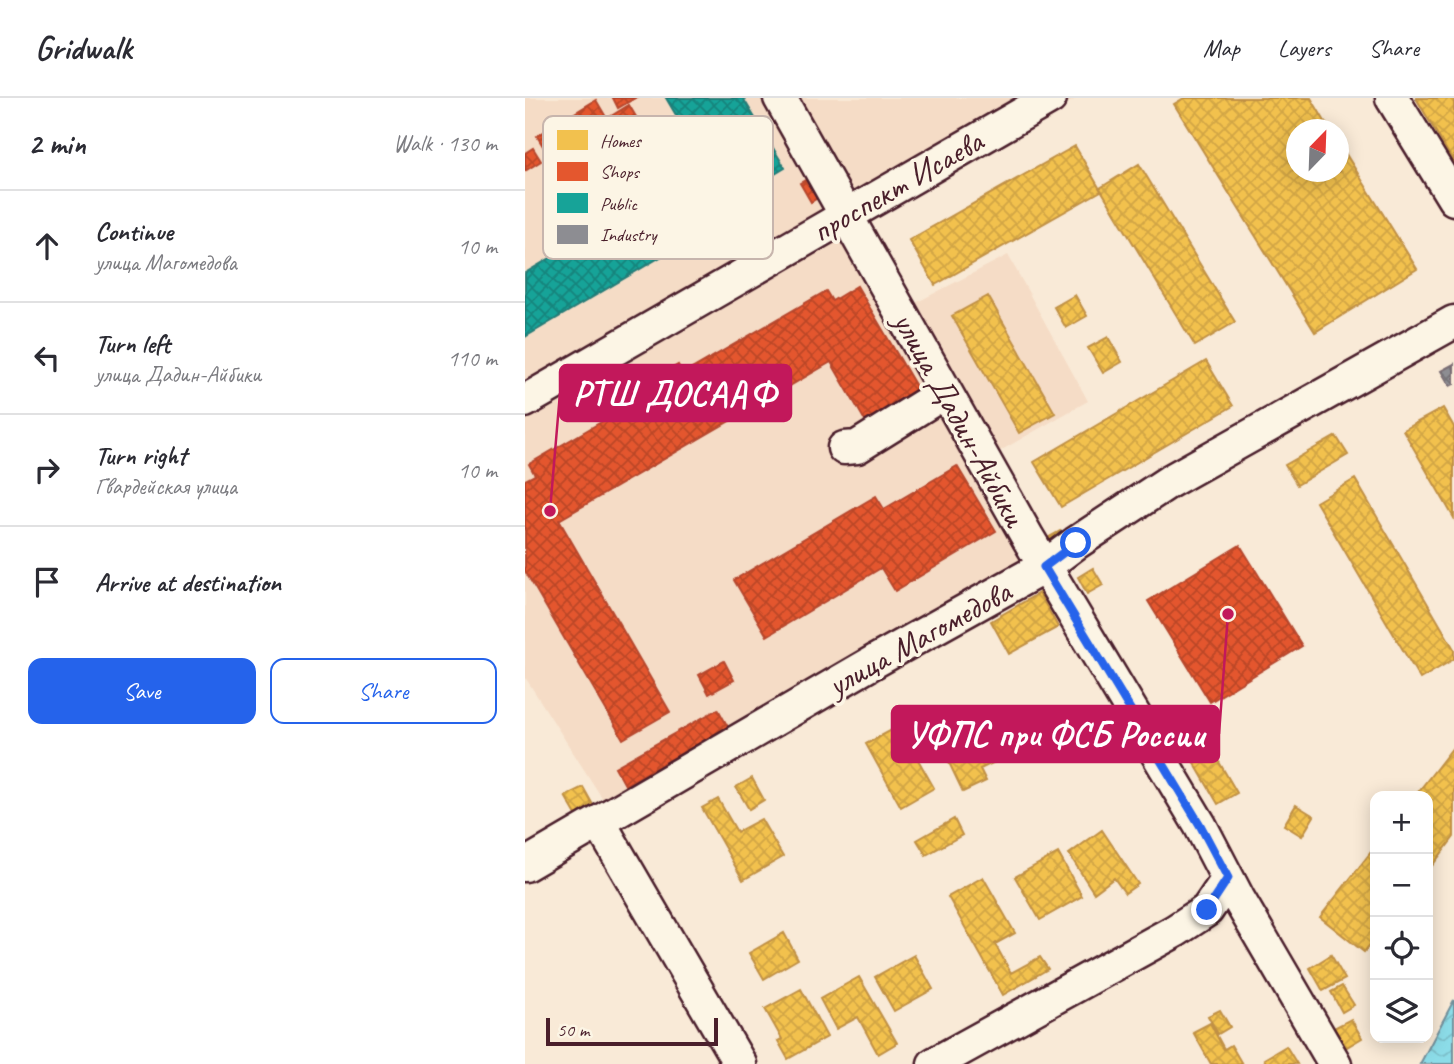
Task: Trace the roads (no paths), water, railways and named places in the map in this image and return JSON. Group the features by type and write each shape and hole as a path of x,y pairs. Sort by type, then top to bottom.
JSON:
{"street":[{"name":"улица Дадин-Айбики","path":"780,98 1044,567 1200,825 1335,1064"},
{"name":"проспект Исаева","path":"773,258 1051,98"},
{"path":"1392,98 1454,199"},
{"name":"проспект Исаева","path":"525,401 771,259"},
{"name":"улица Магомедова","path":"525,865 877,660 1044,567 1170,481 1454,322"},
{"path":"844,448 857,447 946,392"},
{"path":"599,822 740,1064"},
{"path":"934,1064 1175,931 1207,910 1228,878"}],"water":[{"path":"1454,1000 1454,1064 1420,1064"}],"place":[{"name":"РТШ ДОСААФ","path":"550,511"},
{"name":"УФПС при ФСБ России","path":"1228,614"}]}
